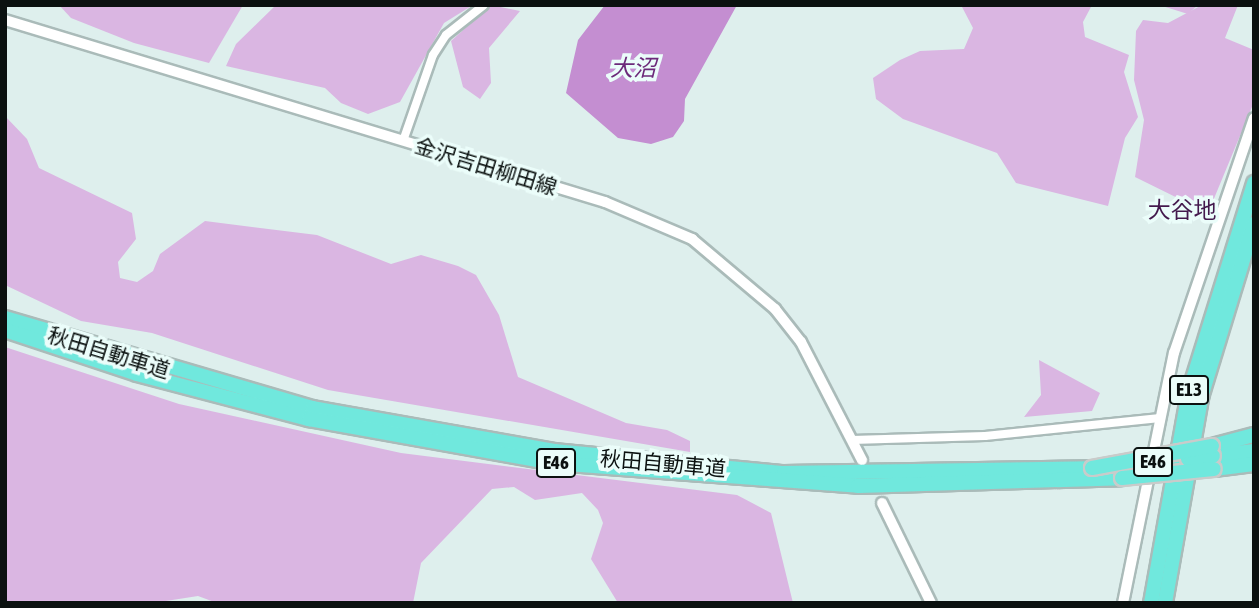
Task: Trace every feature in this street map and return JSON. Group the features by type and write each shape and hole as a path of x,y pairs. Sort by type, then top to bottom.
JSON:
{"highway":[{"name":"E13","path":"1151,603 1189,392 1254,183"},
{"name":"E13","path":"1165,603 1202,394 1254,224"},
{"name":"秋田自動車道","path":"5,318 313,408 554,452 784,472 1092,468 1254,451"},
{"name":"秋田自動車道","path":"5,330 137,374 310,419 554,463 858,486 1122,478 1213,457"},
{"path":"1213,457 1254,435"},
{"path":"1213,457 1254,465"}],"main road":[{"name":"金沢吉田柳田線","path":"5,20 604,202 692,239 775,309 824,379 862,460"},
{"path":"882,503 931,603"}],"street":[{"path":"403,141 433,55 446,35 484,5"},
{"path":"1123,603 1174,353 1227,189 1254,118"},
{"path":"1227,189 1240,195"},
{"path":"852,440 985,436 1160,418"}],"shaded area":[{"path":"59,5 243,5 209,63 134,43 71,18"},
{"path":"276,5 473,5 444,23 400,102 368,114 341,103 325,88 226,66 236,44"},
{"path":"491,5 520,11 489,48 491,83 480,99 463,87 451,41"},
{"path":"961,5 1092,5 1083,22 1085,37 1129,55 1124,72 1138,117 1125,138 1108,206 1016,183 997,153 903,119 876,99 873,78 900,60 920,51 964,49 973,28"},
{"path":"1159,5 1198,5 1188,14"},
{"path":"1202,5 1238,5 1225,38 1254,50 1254,102 1208,213 1135,177 1144,120 1134,80 1136,31 1143,20 1168,23"},
{"path":"5,116 27,139 39,168 132,213 136,239 118,262 120,278 137,282 153,271 160,254 205,221 317,235 391,264 421,255 458,266 476,275 499,315 518,377 626,423 667,430 690,441 690,452 328,390 152,333 81,321 5,285"},
{"path":"5,347 179,404 401,453 737,495 771,513 793,603 618,603 591,559 603,523 598,510 582,493 535,500 514,487 492,489 421,563 413,603 217,603 198,596 153,603 5,603"},
{"path":"1039,360 1100,393 1092,411 1024,417 1041,395"}],"water":[{"name":"大沼","path":"605,5 737,5 685,99 684,121 673,137 651,144 618,138 566,93 578,40"}],"district":[{"name":"大谷地","path":"1182,210"}]}
